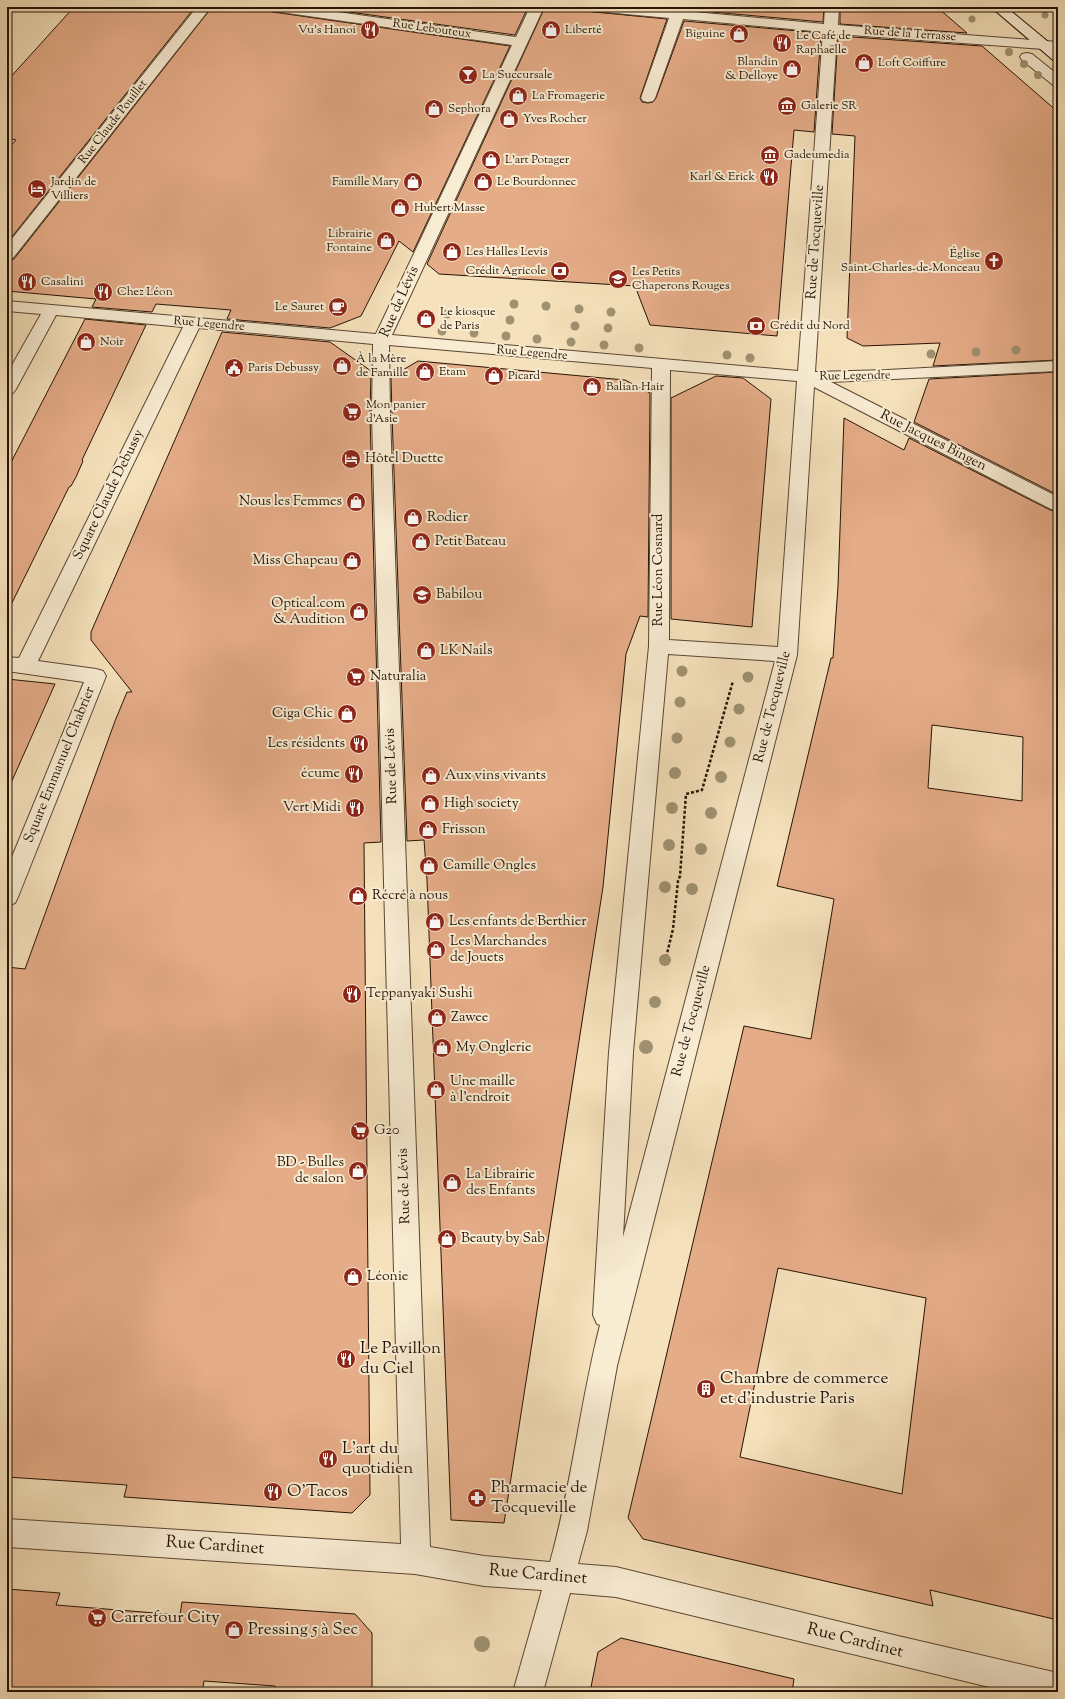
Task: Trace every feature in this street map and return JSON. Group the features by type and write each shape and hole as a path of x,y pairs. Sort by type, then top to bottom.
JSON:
{"street":[{"name":"Rue Claude Pouillet","path":"7,255 204,7"},
{"name":"Rue Lebouteux","path":"273,7 521,42"},
{"name":"Rue de Lévis","path":"415,1559 416,1510 381,415 381,340 537,7"},
{"name":"Rue de la Terrasse","path":"594,7 804,25 831,29 1058,46"},
{"name":"Rue de Tocqueville","path":"528,1692 573,1532 603,1366 787,655 832,7"},
{"path":"998,7 1058,57"},
{"path":"648,98 677,15"},
{"path":"1027,57 1058,82"},
{"name":"Rue Legendre","path":"7,306 807,377 894,375 1058,366"},
{"path":"7,389 50,310"},
{"name":"Square Claude Debussy","path":"16,665 193,323"},
{"name":"Rue Léon Cosnard","path":"661,364 659,646 787,655"},
{"name":"Rue Jacques Bingen","path":"807,377 1058,505"},
{"name":"Rue de Tocqueville","path":"603,1366 622,1052 659,646"},
{"name":"Square Emmanuel Chabrier","path":"7,898 96,676 16,665"},
{"name":"Rue Cardinet","path":"7,1533 415,1559 484,1571 616,1582 898,1651 1058,1688"}],"path":[{"path":"664,968 673,929 678,881 680,876 686,794 702,790 733,680"}],"building":[{"path":"74,7 195,7 7,243 7,150 16,140 7,138 7,81"},
{"path":"212,7 265,7 267,11 273,12 510,46 413,252 399,241 361,316 330,328 227,319 231,310 156,304 152,312 92,307 96,299 7,291 7,261 14,259"},
{"path":"313,7 528,7 515,35"},
{"path":"545,7 586,7 588,11 594,12 667,19 640,98 642,102 648,103 653,102 656,98 684,21 821,33 814,132 794,130 777,336 650,325 635,286 439,274 427,264"},
{"path":"657,7 824,7 823,22"},
{"path":"840,7 937,7 967,33 840,24"},
{"path":"838,36 982,46 1058,112 1058,360 933,366 940,343 863,346 847,338 855,136 832,134"},
{"path":"85,319 146,325 82,460 83,461 76,477 69,487 7,613 7,470"},
{"path":"222,332 330,342 371,371 370,415 381,842 364,843 370,1495 352,1513 124,1497 127,1485 7,1477 7,967 25,969 115,721 127,692 132,692 91,640 91,632"},
{"path":"418,361 625,380 650,393 648,617 640,616 626,654 603,887 504,1523 451,1520 427,880 424,840 407,841 392,415 391,377"},
{"path":"1058,372 1058,495 914,422 929,379"},
{"path":"716,376 743,378 771,399 752,627 671,619 671,398"},
{"path":"844,418 904,450 909,438 1050,510 1058,512 1058,1620 930,1590 933,1606 643,1539 628,1518 744,1026 811,1039 834,899 777,886 831,658 833,658 838,586","holes":["932,725 1023,737 1022,801 928,788","778,1268 926,1298 902,1494 740,1457"]},
{"path":"7,679 55,684 7,792"},
{"path":"7,1589 60,1593 56,1605 180,1615 182,1602 355,1614 372,1633 372,1692 274,1692 275,1686 204,1681 202,1692 26,1692 7,1690"},
{"path":"621,1638 794,1679 792,1692 590,1692 598,1652"}],"place":[{"name":"Vu's Hanoi","path":"370,30"},
{"name":"Liberté","path":"551,30"},
{"name":"Biguine","path":"739,34"},
{"name":"Le Café de Raphaëlle","path":"782,43"},
{"name":"Loft Coiffure","path":"864,63"},
{"name":"Blandin & Delloye","path":"792,69"},
{"name":"La Succursale","path":"468,75"},
{"name":"La Fromagerie","path":"518,96"},
{"name":"Galerie SR","path":"787,106"},
{"name":"Sephora","path":"434,109"},
{"name":"Yves Rocher","path":"509,119"},
{"name":"Gadeumedia","path":"770,155"},
{"name":"L'art Potager","path":"491,160"},
{"name":"Karl & Erick","path":"769,177"},
{"name":"Famille Mary","path":"413,182"},
{"name":"Le Bourdonnec","path":"483,182"},
{"name":"Jardin de Villiers","path":"37,189"},
{"name":"Hubert Masse","path":"400,208"},
{"name":"Librairie Fontaine","path":"386,241"},
{"name":"Les Halles Levis","path":"452,252"},
{"name":"Église Saint-Charles-de-Monceau","path":"994,261"},
{"name":"Crédit Agricole","path":"560,271"},
{"name":"Les Petits Chaperons Rouges","path":"618,279"},
{"name":"Casalini","path":"27,282"},
{"name":"Chez Léon","path":"103,292"},
{"name":"Le Sauret","path":"338,307"},
{"name":"Le kiosque de Paris","path":"426,319"},
{"name":"Crédit du Nord","path":"756,326"},
{"name":"Noir","path":"86,342"},
{"name":"À la Mère de Famille","path":"342,366"},
{"name":"Paris Debussy","path":"234,368"},
{"name":"Etam","path":"425,372"},
{"name":"Picard","path":"494,376"},
{"name":"Balian Hair","path":"592,387"},
{"name":"Mon panier d'Asie","path":"352,412"},
{"name":"Hôtel Duette","path":"351,459"},
{"name":"Nous les Femmes","path":"356,502"},
{"name":"Rodier","path":"413,518"},
{"name":"Petit Bateau","path":"421,542"},
{"name":"Miss Chapeau","path":"352,561"},
{"name":"Babilou","path":"422,595"},
{"name":"Optical.com & Audition","path":"359,612"},
{"name":"LK Nails","path":"426,651"},
{"name":"Naturalia","path":"356,677"},
{"name":"Ciga Chic","path":"347,714"},
{"name":"Les résidents","path":"359,744"},
{"name":"écume","path":"354,774"},
{"name":"Aux vins vivants","path":"431,776"},
{"name":"High society","path":"430,804"},
{"name":"Vert Midi","path":"355,808"},
{"name":"Frisson","path":"428,830"},
{"name":"Camille Ongles","path":"429,866"},
{"name":"Récré à nous","path":"358,896"},
{"name":"Les enfants de Berthier","path":"435,922"},
{"name":"Les Marchandes de Jouets","path":"436,950"},
{"name":"Teppanyaki Sushi","path":"352,994"},
{"name":"Zawee","path":"437,1018"},
{"name":"My Onglerie","path":"442,1048"},
{"name":"Une maille à l'endroit","path":"436,1090"},
{"name":"G20","path":"360,1131"},
{"name":"BD - Bulles de salon","path":"358,1171"},
{"name":"La Librairie des Enfants","path":"452,1183"},
{"name":"Beauty by Sab","path":"447,1239"},
{"name":"Léonie","path":"353,1277"},
{"name":"Le Pavillon du Ciel","path":"346,1359"},
{"name":"Chambre de commerce et d'industrie Paris","path":"706,1389"},
{"name":"L'art du quotidien","path":"328,1459"},
{"name":"O'Tacos","path":"273,1492"},
{"name":"Pharmacie de Tocqueville","path":"477,1498"},
{"name":"Carrefour City","path":"97,1618"},
{"name":"Pressing 5 à Sec","path":"234,1630"}]}
